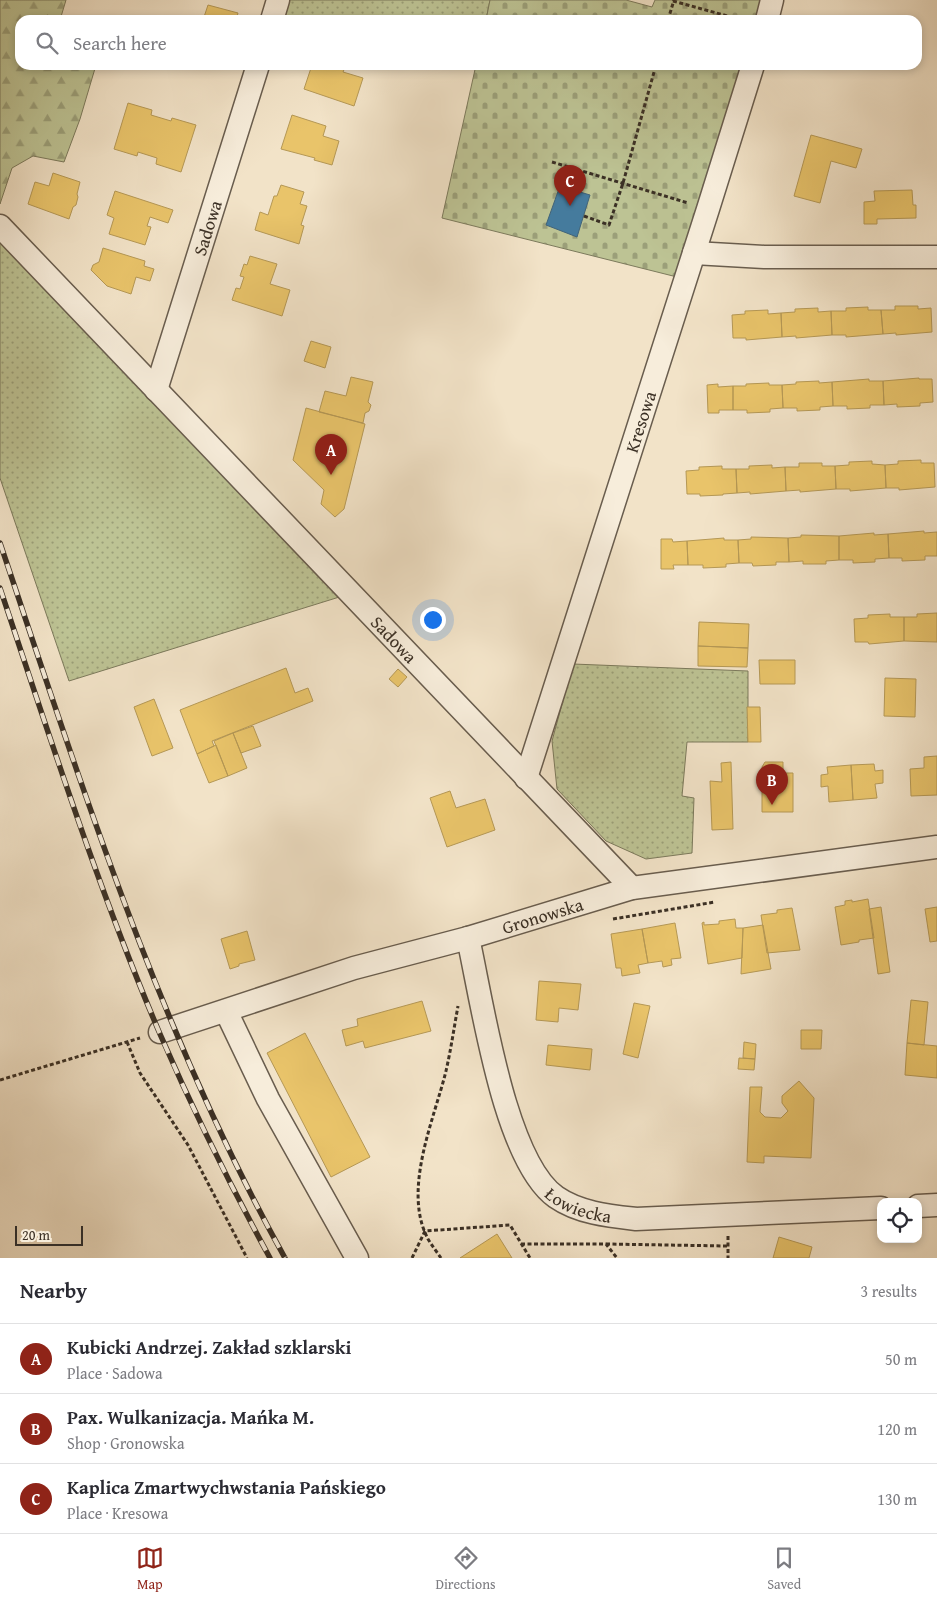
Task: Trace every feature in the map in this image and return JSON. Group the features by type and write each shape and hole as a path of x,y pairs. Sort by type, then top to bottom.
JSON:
{"street":[{"path":"274,15 278,0"},
{"path":"768,15 772,0"},
{"name":"Sadowa","path":"156,390 256,70"},
{"name":"Kresowa","path":"526,778 751,70"},
{"name":"Sadowa","path":"0,226 632,888"},
{"path":"694,253 764,256 937,257"},
{"name":"Gronowska","path":"160,1032 354,968 468,938 632,888 937,847"},
{"name":"Łowiecka","path":"468,938 498,1081 519,1145 533,1171 546,1188 556,1197 583,1210 636,1219 877,1208"},
{"path":"226,1010 268,1098 357,1258"},
{"path":"922,1206 937,1205"}],"path":[{"path":"669,15 673,0 725,15"},
{"path":"584,216 609,225 623,183 655,70"},
{"path":"552,162 708,209"},
{"path":"610,920 723,901"},
{"path":"441,1258 428,1238 420,1217 419,1177 446,1069 460,997"},
{"path":"0,1080 160,1032"},
{"path":"127,1042 140,1073 188,1145 247,1258"},
{"path":"425,1231 510,1225 530,1258"},
{"path":"412,1258 425,1231"},
{"path":"521,1244 728,1246"},
{"path":"606,1244 617,1258"}],"green space":[{"path":"0,0 66,0 62,15 15,15 15,70 95,70 80,119 64,162 33,156 12,168 0,204"},
{"path":"278,0 490,0 487,15 281,15 274,13"},
{"path":"490,0 626,0 652,7 655,0 761,0 756,15 487,15"},
{"path":"475,70 739,70 677,277 442,218"},
{"path":"0,226 349,594 69,681 0,478"},
{"path":"573,664 748,671 748,742 687,742 682,796 694,798 692,853 646,859 606,841 557,789 552,741"}],"building: Homes":[{"path":"208,5 238,13 237,15 205,15"},
{"path":"310,70 344,70 343,72 363,78 354,106 304,89"},
{"path":"128,103 152,110 151,115 171,121 172,118 196,125 181,172 156,164 157,158 138,152 137,156 114,149"},
{"path":"292,115 326,126 323,136 339,141 332,165 314,160 315,158 281,149"},
{"path":"811,135 862,149 856,168 831,161 820,203 794,196"},
{"path":"53,173 80,182 76,205 73,207 69,219 28,204 35,182 49,186"},
{"path":"281,185 304,192 300,204 307,206 301,225 304,226 299,244 255,230 260,212 268,215 274,196 277,196"},
{"path":"912,190 913,205 916,205 916,218 877,219 877,224 864,224 864,202 875,201 874,191"},
{"path":"115,191 173,210 168,223 150,217 147,226 151,227 145,245 109,234 114,218 107,215"},
{"path":"103,248 145,261 144,266 154,269 150,281 136,277 131,294 107,286 91,270 93,265 99,262"},
{"path":"250,256 277,264 270,284 290,290 282,316 232,300 236,288 240,289 244,277 240,276 244,264 247,265"},
{"path":"895,306 918,306 918,309 931,308 932,332 896,335 896,333 883,334 881,310 895,310"},
{"path":"868,307 868,310 881,310 883,334 846,337 846,335 832,335 831,311 846,311 846,308"},
{"path":"818,308 818,312 831,311 832,335 796,338 796,336 782,337 781,313 795,312 795,309"},
{"path":"768,310 768,314 781,313 782,337 746,340 746,338 733,338 732,315 745,314 745,311"},
{"path":"311,341 331,347 325,368 304,361"},
{"path":"351,377 373,382 368,402 371,405 369,411 365,413 363,423 319,412 325,391 346,396"},
{"path":"919,378 932,379 933,402 920,403 920,406 897,407 897,404 884,405 883,381"},
{"path":"869,379 869,381 883,381 884,405 870,405 870,408 847,409 847,406 833,406 832,382"},
{"path":"819,381 819,383 832,382 833,406 820,407 820,410 797,411 797,408 783,408 782,385"},
{"path":"769,383 769,385 782,385 783,408 770,409 770,412 747,413 747,410 733,410 733,386"},
{"path":"718,384 718,387 733,386 733,410 719,410 719,413 708,413 707,385"},
{"path":"306,408 365,424 344,509 335,517 321,504 324,490 293,460"},
{"path":"921,460 921,463 934,463 935,487 899,490 899,488 886,488 885,465 898,464 898,461"},
{"path":"872,461 872,464 885,465 886,488 850,491 850,489 836,489 835,466 849,465 849,462"},
{"path":"799,463 822,463 822,466 835,466 836,489 800,492 800,490 786,491 785,467 799,467"},
{"path":"772,465 772,468 785,467 786,491 750,494 750,492 737,493 736,469 749,469 749,466"},
{"path":"722,466 722,469 736,469 737,493 700,496 700,494 687,494 686,471 699,470 699,467"},
{"path":"924,531 924,533 937,532 937,556 925,556 925,560 902,561 902,558 889,558 888,534"},
{"path":"874,533 874,535 888,534 889,558 875,559 875,562 853,563 853,560 839,560 839,536"},
{"path":"801,535 839,536 839,560 826,561 826,564 803,564 803,561 789,562 788,538 801,537"},
{"path":"751,537 788,538 789,562 776,562 776,565 753,566 752,563 739,563 738,540 751,539"},
{"path":"724,538 724,540 738,540 739,563 726,564 726,567 703,568 703,565 688,565 687,541"},
{"path":"661,539 672,539 673,542 687,541 688,565 673,565 674,569 661,569"},
{"path":"937,613 937,642 904,641 904,617 917,617 917,614"},
{"path":"890,614 890,617 904,617 904,641 869,644 868,642 855,642 854,619 868,618 868,615"},
{"path":"699,622 749,624 748,648 698,646"},
{"path":"698,646 748,648 747,667 698,666"},
{"path":"759,660 795,660 795,684 760,684"},
{"path":"286,668 295,693 308,688 313,701 212,741 214,746 197,754 180,710"},
{"path":"398,669 407,677 398,687 389,679"},
{"path":"885,678 916,679 915,717 884,716"},
{"path":"154,699 173,748 152,756 134,707"},
{"path":"747,707 760,707 761,742 748,742"},
{"path":"253,726 261,746 241,753 233,733"},
{"path":"233,733 247,768 228,776 214,741"},
{"path":"216,745 228,776 209,783 197,754"},
{"path":"937,756 937,795 911,796 910,769 924,768 924,757"},
{"path":"731,762 733,829 712,830 710,781 722,782 721,763"},
{"path":"765,762 783,762 783,773 793,773 793,812 762,812 762,767"},
{"path":"874,764 875,771 883,770 883,783 875,784 877,798 853,800 851,765"},
{"path":"851,765 853,800 829,802 828,786 821,787 821,775 828,774 827,767"},
{"path":"450,791 456,808 485,799 495,830 447,847 430,798"},
{"path":"868,899 874,938 841,945 835,907 845,905 845,901 852,900 852,902"},
{"path":"881,907 890,972 878,974 869,909"},
{"path":"937,907 937,941 930,942 925,909"},
{"path":"792,908 800,950 767,953 761,915 777,913 777,910"},
{"path":"735,919 736,928 743,928 742,958 708,964 702,923 704,922 704,925 719,924 719,921"},
{"path":"675,923 681,958 671,959 672,965 663,967 662,961 648,963 642,929"},
{"path":"763,925 771,969 741,974 743,928"},
{"path":"642,929 648,963 638,965 640,973 622,976 621,968 616,968 611,934"},
{"path":"247,931 255,960 239,964 239,966 230,969 221,939"},
{"path":"539,981 581,984 578,1010 559,1008 558,1022 536,1020"},
{"path":"911,1000 928,1002 924,1045 907,1043"},
{"path":"422,1001 431,1031 365,1048 363,1041 346,1046 342,1030 358,1026 357,1019"},
{"path":"634,1003 650,1006 638,1058 623,1054"},
{"path":"801,1030 822,1030 821,1049 801,1049"},
{"path":"305,1033 370,1157 331,1177 267,1053"},
{"path":"744,1042 756,1044 755,1059 743,1058"},
{"path":"907,1043 937,1046 937,1078 905,1075"},
{"path":"548,1045 592,1049 590,1070 546,1065"},
{"path":"739,1058 755,1059 754,1070 738,1069"},
{"path":"799,1081 814,1098 811,1158 764,1156 764,1163 747,1162 750,1087 762,1087 760,1112 765,1117 781,1118 788,1111 782,1103 782,1096"},
{"path":"497,1234 512,1258 460,1258"},
{"path":"779,1237 812,1247 809,1258 773,1258"}],"building: Public":[{"path":"560,186 590,195 577,237 546,225"}],"railway":[{"path":"0,543 93,816 161,997 199,1085 240,1172 285,1258"},
{"path":"0,588 95,868 137,979 199,1119 270,1258"}],"place":[{"name":"Kaplica Zmartwychwstania Pańskiego","path":"570,206"},
{"name":"Kubicki Andrzej. Zakład szklarski","path":"331,475"},
{"name":"Pax. Wulkanizacja. Mańka M.","path":"772,805"}]}
